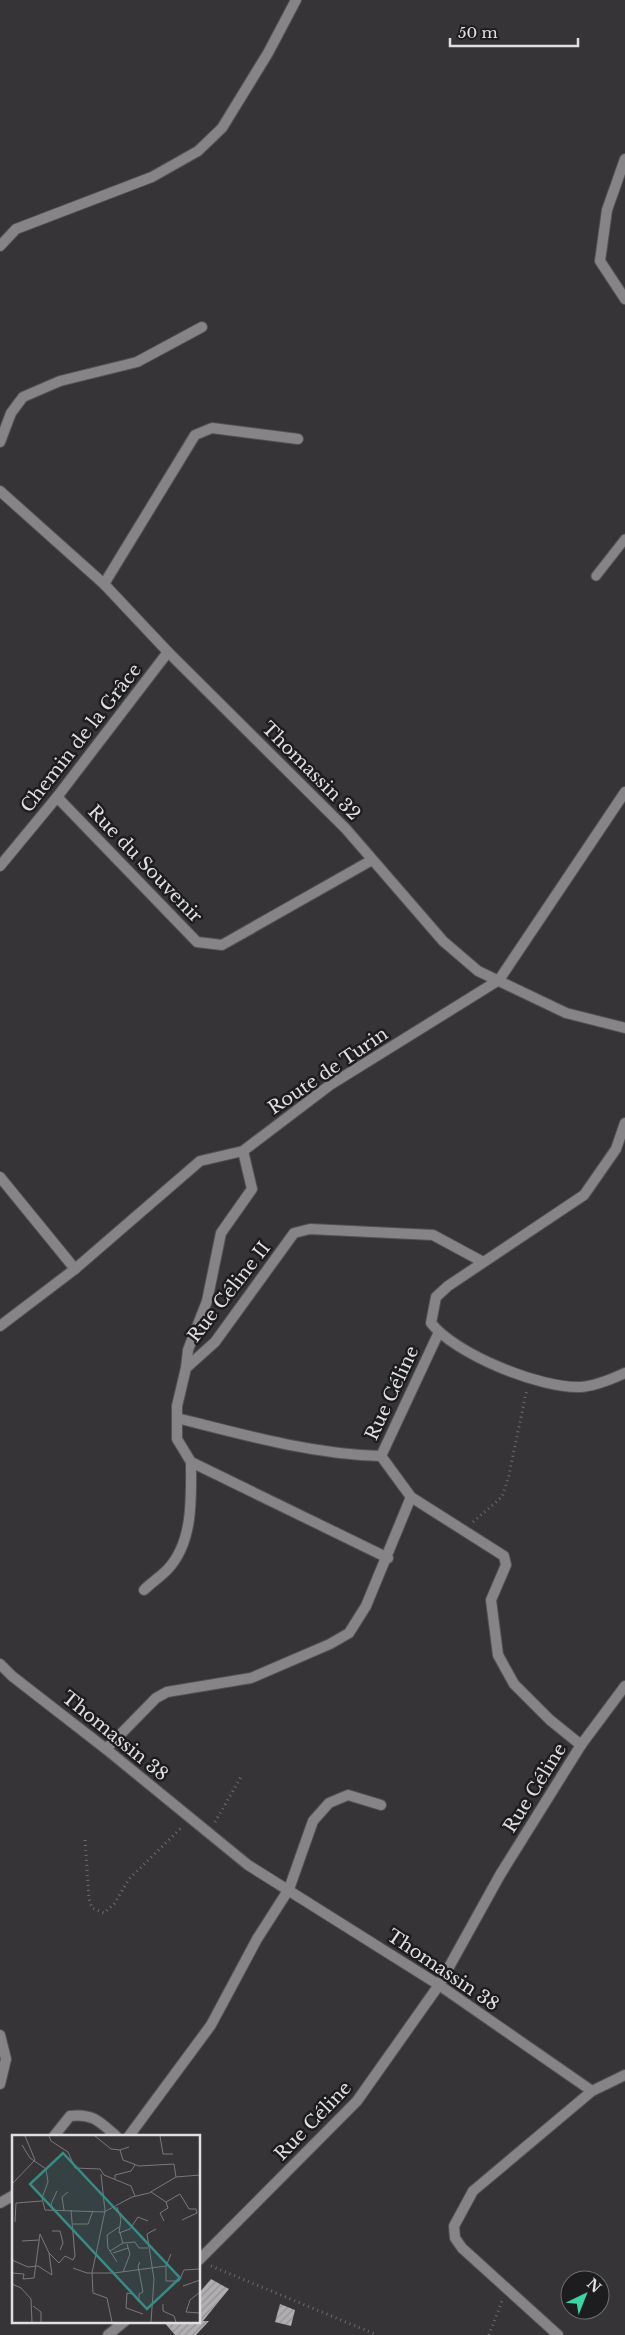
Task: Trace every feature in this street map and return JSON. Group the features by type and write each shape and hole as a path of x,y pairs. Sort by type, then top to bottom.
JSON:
{"street":[{"path":"0,246 16,229 152,177 198,151 222,128 268,52 296,0"},
{"path":"625,160 606,210 600,261 625,299"},
{"path":"0,442 11,413 23,397 60,381 137,362 202,327"},
{"path":"104,584 195,435 212,428 298,439"},
{"name":"Thomassin 32","path":"0,491 104,584 168,652 339,823 444,941 478,971 566,1013 625,1028"},
{"name":"Chemin de la Grâce","path":"0,866 57,797 168,652"},
{"name":"Route de Turin","path":"0,1326 75,1269 200,1161 243,1151 330,1085 499,980 625,792"},
{"name":"Rue du Souvenir","path":"57,797 197,942 222,945 372,860"},
{"name":"Rue Céline","path":"625,1123 616,1149 584,1195 448,1286 436,1297 431,1323 456,1345 530,1379 581,1387 610,1380 625,1373"},
{"path":"186,1368 188,1350 207,1301 221,1233 252,1189 243,1151"},
{"path":"0,1177 75,1269"},
{"name":"Rue Céline II","path":"191,1462 177,1438 177,1406 186,1368 215,1342 294,1233 310,1229 433,1235 483,1262"},
{"name":"Rue Céline","path":"203,2262 357,2101 439,1985 500,1875 581,1745 550,1720 514,1684 498,1656 491,1600 506,1565 504,1556 411,1498 381,1456 439,1332"},
{"path":"177,1418 244,1435 342,1455 381,1456"},
{"path":"144,1590 168,1569 179,1552 192,1504 191,1462 388,1558"},
{"path":"106,1749 156,1698 167,1692 251,1678 330,1644 349,1633 366,1606 388,1558 411,1498"},
{"name":"Thomassin 38","path":"0,1664 12,1676 106,1749 248,1865 439,1985 592,2091"},
{"path":"581,1745 625,1686"},
{"path":"130,2135 211,2025 257,1939 289,1889 313,1821 329,1803 348,1795 381,1805"},
{"path":"0,2035 6,2059 0,2084"},
{"path":"558,2335 462,2248 455,2238 454,2226 473,2191 592,2091 625,2075"},
{"path":"55,2135 70,2116 82,2114 96,2119 115,2135"},
{"path":"0,2204 12,2196"},
{"path":"108,2335 124,2322"}],"lane":[{"path":"596,576 625,539"}],"path":[{"path":"463,1530 502,1497 508,1479 530,1379"},
{"path":"209,1833 241,1778"},
{"path":"85,1840 89,1899 92,1908 104,1913 114,1904 129,1879 191,1818"},
{"path":"203,2262 377,2335"},
{"path":"489,2335 507,2289"}],"building":[{"path":"211,2279 229,2289 203,2321 209,2321 196,2335 175,2335 164,2322 200,2322 200,2292"},
{"path":"280,2304 295,2310 291,2326 275,2322"}]}
